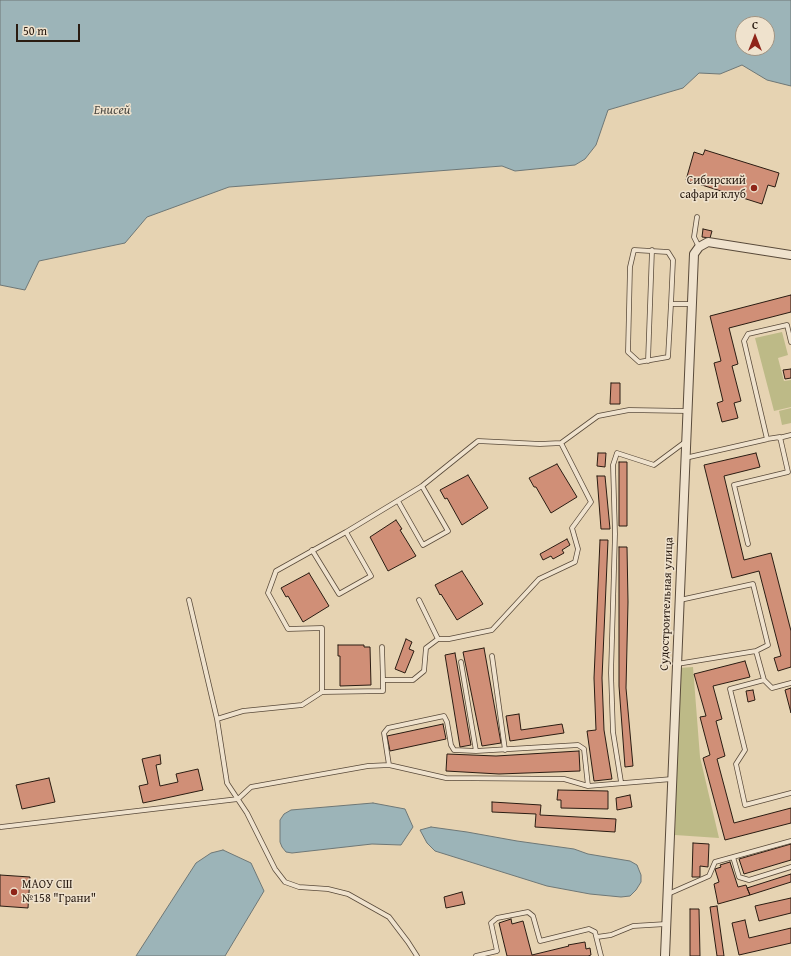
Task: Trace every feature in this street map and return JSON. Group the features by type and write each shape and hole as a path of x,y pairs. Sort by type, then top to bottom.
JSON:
{"street":[{"path":"699,247 708,242 791,255"},
{"name":"Судостроительная улица","path":"665,956 694,254 699,247"}],"lane":[{"path":"697,217 694,237 699,247"},
{"path":"634,250 668,252 673,260 671,304 668,357 639,362 628,352 630,275 634,250"},
{"path":"648,361 652,250"},
{"path":"671,304 692,304"},
{"path":"767,439 744,341 748,334 787,325 791,342"},
{"path":"322,692 322,628 288,629 268,593 276,571 346,532 422,486 478,441 540,444 560,443 598,416 629,410 687,411"},
{"path":"685,458 791,435"},
{"path":"748,544 734,485 788,472 780,437"},
{"path":"621,782 613,732 611,673 615,534 613,465 618,453 654,464 686,442"},
{"path":"383,680 413,680 424,671 426,648 438,639 449,639 492,630 539,579 575,562 578,549 572,528 592,502 560,443"},
{"path":"398,501 423,545 448,531 422,486"},
{"path":"312,550 339,594 371,576 346,532"},
{"path":"677,664 756,651 768,645 753,584 680,600"},
{"path":"189,600 217,719 227,783 247,813 275,870 286,882 299,887 328,889 348,894 389,917 417,956"},
{"path":"419,600 438,639"},
{"path":"217,719 243,711 302,705 322,692 383,691 382,647"},
{"path":"756,651 764,680 772,688 791,683"},
{"path":"492,656 505,750"},
{"path":"461,662 476,752"},
{"path":"764,680 730,689 745,750 736,764 746,805 791,793"},
{"path":"389,765 384,733 388,728 444,716 448,722 451,745 454,750 476,752 578,744 584,749 588,786"},
{"path":"0,827 238,799 251,787 368,766 389,765 446,778 564,779 588,786 621,782 673,779"},
{"path":"668,894 709,876 715,862 791,840"},
{"path":"733,856 739,877 749,880 791,867"},
{"path":"476,956 497,951 491,923 497,918 522,912 528,912 533,916 540,940 589,929 596,932 602,956"},
{"path":"597,937 611,935 633,926 667,924"}],"shaded area":[{"path":"782,332 788,355 778,358 784,381 791,380 791,407 774,411 755,338"},
{"path":"791,408 791,423 782,425 779,411"},
{"path":"693,667 700,757 719,838 675,835 679,668"}],"water":[{"name":"Енисей","path":"0,0 791,0 791,86 767,80 742,65 720,74 699,73 683,88 608,110 596,145 585,159 575,165 515,171 502,166 229,187 147,217 125,243 39,261 25,290 0,285"},
{"path":"373,803 405,809 413,827 401,845 372,844 292,853 286,852 282,847 280,842 280,820 284,814 291,810"},
{"path":"431,827 574,849 588,854 630,861 637,865 641,875 641,882 630,896 621,897 590,894 547,886 435,851 427,843 420,830"},
{"path":"223,850 251,863 264,891 225,956 136,956 196,863 211,853"}],"building":[{"path":"705,150 779,173 775,187 768,185 762,204 686,180 694,152 703,155"},
{"path":"703,229 712,231 710,238 702,237"},
{"path":"791,295 791,312 729,328 738,364 732,366 741,401 734,403 738,418 722,422 717,403 723,401 714,363 721,361 710,316"},
{"path":"791,369 791,378 785,379 783,370"},
{"path":"611,383 620,383 620,404 610,404"},
{"path":"598,453 606,453 605,467 597,466"},
{"path":"756,453 760,467 724,476 744,560 771,553 791,631 791,667 778,671 774,658 781,656 759,571 732,578 704,465"},
{"path":"619,462 627,462 627,526 619,526"},
{"path":"557,464 577,497 551,513 529,478"},
{"path":"468,475 488,508 462,525 447,498 445,499 440,490"},
{"path":"597,476 605,476 610,529 601,529"},
{"path":"396,520 402,529 400,530 416,556 388,571 370,537"},
{"path":"567,539 570,545 562,550 564,553 553,559 551,556 543,560 540,554"},
{"path":"600,540 608,540 602,678 604,730 612,779 594,781 587,731 596,730 594,678"},
{"path":"619,547 627,547 628,602 626,688 633,766 625,767 619,686"},
{"path":"462,571 483,604 457,620 435,585"},
{"path":"309,573 329,606 303,622 288,596 286,597 281,588"},
{"path":"406,639 412,642 409,649 414,651 405,673 395,669"},
{"path":"338,645 364,645 364,647 370,647 371,685 340,686 340,656 338,656"},
{"path":"484,648 501,743 482,746 463,652"},
{"path":"455,653 471,745 460,747 445,655"},
{"path":"745,661 750,677 713,686 722,719 716,721 725,756 717,759 734,823 791,808 791,823 725,840 703,758 710,755 700,717 706,716 694,674"},
{"path":"791,688 791,713 785,690"},
{"path":"753,690 755,700 748,702 746,691"},
{"path":"519,714 521,730 562,724 564,733 510,741 506,716"},
{"path":"443,724 446,739 390,751 387,736"},
{"path":"579,751 580,771 499,774 446,771 447,754 496,756"},
{"path":"160,755 161,764 156,765 160,786 178,782 176,774 198,769 203,790 143,803 139,786 148,784 142,759"},
{"path":"49,778 55,802 22,809 16,785"},
{"path":"558,790 608,791 608,809 561,808 561,800 557,800"},
{"path":"630,795 632,807 617,810 616,798"},
{"path":"492,802 541,805 540,815 616,819 615,832 535,827 536,814 492,812"},
{"path":"693,843 709,844 708,867 700,866 700,877 692,877"},
{"path":"791,844 791,860 744,874 739,859"},
{"path":"730,862 738,887 746,885 750,895 718,904 714,884 719,882 715,869 721,867 720,865"},
{"path":"791,874 791,882 750,895 747,888"},
{"name":"МАОУ СШ №158 \"Грани\"","path":"0,875 30,877 28,908 0,906"},
{"path":"462,892 465,904 446,908 444,897"},
{"path":"791,898 791,913 759,921 755,906"},
{"path":"717,906 724,956 717,956 710,907"},
{"path":"690,909 699,909 700,956 690,956"},
{"path":"511,919 512,924 523,921 532,955 585,942 586,949 590,948 591,955 507,956 499,923"},
{"path":"745,920 749,938 791,928 791,943 739,955 732,923"}],"place":[{"name":"Сибирский сафари клуб","path":"754,188"},
{"name":"МАОУ СШ №158 \"Грани\"","path":"14,892"}]}
